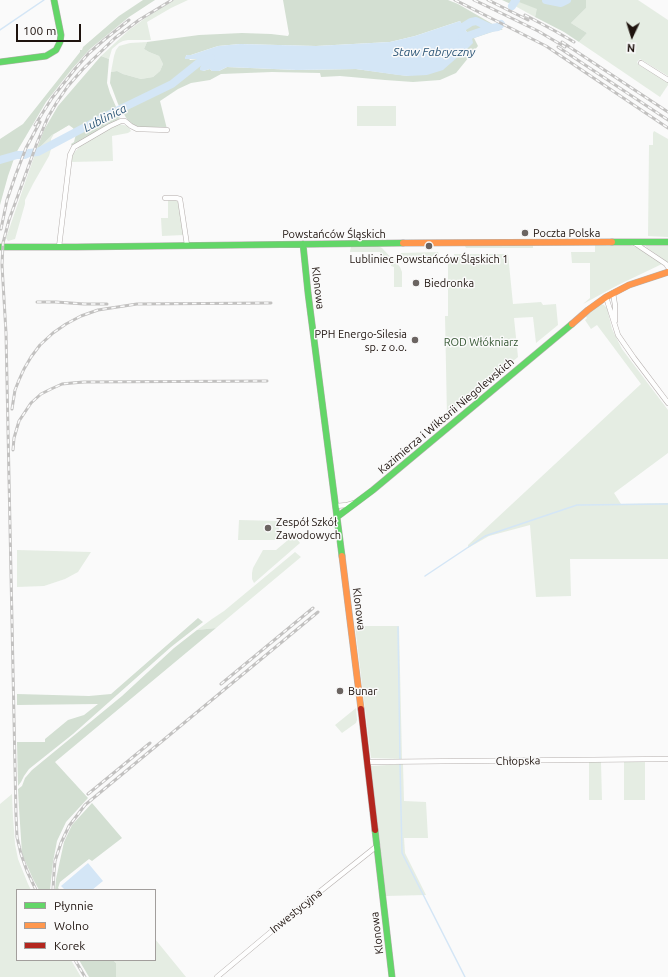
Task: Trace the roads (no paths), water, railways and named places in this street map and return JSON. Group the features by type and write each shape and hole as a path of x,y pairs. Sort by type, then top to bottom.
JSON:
{"street":[{"path":"0,62 46,56 56,50 61,36 54,0"},
{"path":"641,63 668,80"},
{"path":"59,247 70,155 74,148 121,121 135,128 168,130"},
{"path":"165,198 180,199 187,245"},
{"path":"633,242 666,264 668,267"},
{"name":"Powstańców Śląskich","path":"0,247 668,242"},
{"name":"Klonowa","path":"303,244 352,632 392,977"},
{"name":"Kazimierza i Wiktorii Niegolewskich","path":"337,516 373,490 588,310 606,297 634,283 668,272"},
{"path":"613,293 615,305 615,325"},
{"path":"606,297 618,335 668,403"},
{"path":"336,506 347,505 359,501"},
{"name":"Chłopska","path":"367,762 668,759"},
{"name":"Inwestycyjna","path":"217,977 303,905 377,846"}],"water":[{"name":"Staw Fabryczny","path":"460,21 468,34 472,34 473,43 443,70 427,75 408,76 356,69 297,70 227,67 219,71 212,71 210,69 203,71 200,70 202,60 185,59 187,55 218,46 240,44 316,46 390,42 415,36"},
{"path":"88,863 103,881 93,889 64,889 61,886"}],"waterway":[{"path":"0,30 44,0"},
{"name":"Lublinica","path":"512,6 516,0"},
{"name":"Lublinica","path":"546,0 561,3 567,0"},
{"path":"463,27 476,21 491,28"},
{"path":"462,38 498,27 501,24"},
{"name":"Lublinica","path":"0,160 17,155 38,152 106,116 172,84 202,60 211,58"},
{"path":"425,576 485,536 577,505 668,504"},
{"path":"398,627 400,759"},
{"path":"400,764 402,853 465,977"}],"railway":[{"path":"36,889 27,871 17,837 6,333 2,265 3,243 9,220 37,143 48,117 68,86 115,38 139,20 172,0"},
{"path":"455,0 546,46 668,128"},
{"path":"474,0 538,31 565,47"},
{"path":"488,0 528,20"},
{"path":"525,15 574,42"},
{"path":"35,125 52,98 89,53 129,20"},
{"path":"562,42 668,112"},
{"path":"558,47 668,120"},
{"path":"1,229 7,200 16,174 26,148 40,122"},
{"path":"37,302 107,304"},
{"path":"12,409 15,390 31,357 40,345 53,333 81,316 98,310 137,304 271,303"},
{"path":"13,450 14,438 19,421 31,403 41,394 62,384 84,382 267,381"},
{"path":"221,684 313,608"},
{"path":"53,889 55,861 61,843 69,826 85,805 318,612"},
{"path":"88,794 150,743"},
{"path":"76,961 85,977"}],"place":[{"name":"Poczta Polska","path":"525,233"},
{"name":"Lubliniec Powstańców Śląskich 1","path":"429,246"},
{"name":"Biedronka","path":"416,283"},
{"name":"PPH Energo-Silesia sp. z o.o.","path":"415,340"},
{"name":"Zespół Szkół Zawodowych","path":"268,528"},
{"name":"Bunar","path":"340,691"}],"park label":[{"name":"ROD Włókniarz","path":"481,342"}]}
